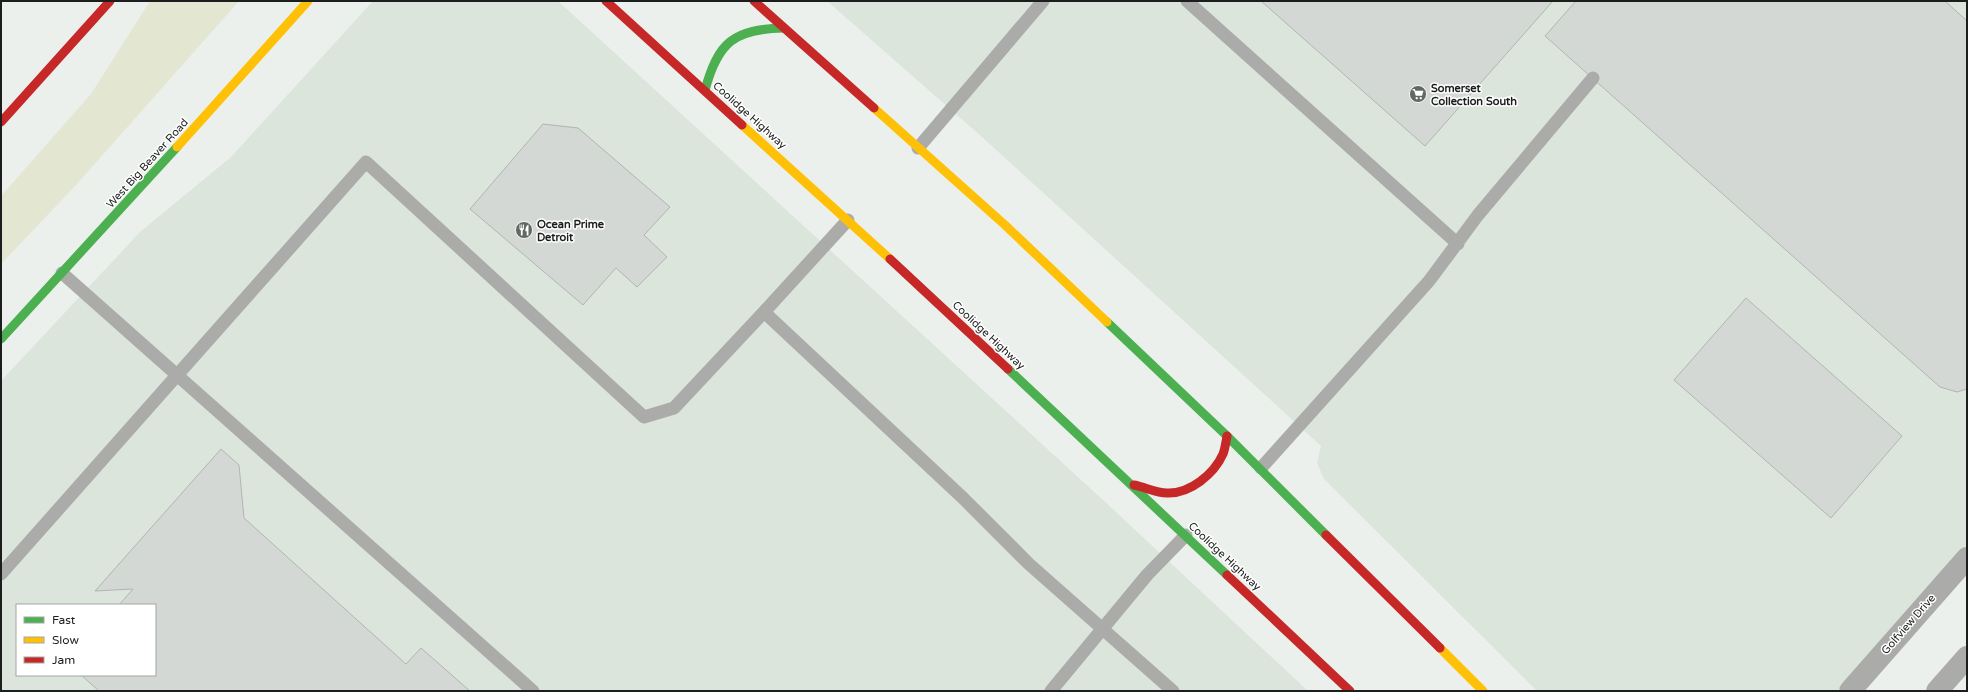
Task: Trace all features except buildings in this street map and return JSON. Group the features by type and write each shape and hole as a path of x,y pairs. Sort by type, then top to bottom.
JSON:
{"main road":[{"path":"1,122 110,1"},
{"path":"293,19 296,1"},
{"name":"West Big Beaver Road","path":"1,339 308,1"},
{"name":"Coolidge Highway","path":"606,1 848,220 1186,535 1350,691"},
{"path":"754,1 1005,225 1261,468 1483,691"},
{"path":"705,90 709,69 720,50 741,34 764,27 784,28"},
{"path":"1132,485 1168,493 1186,489 1199,482 1212,470 1223,453 1227,436"}],"street":[{"name":"Golfview Drive","path":"1850,691 1967,558"},
{"path":"1937,691 1967,657"}],"lane":[{"path":"918,148 1043,1"},
{"path":"1187,1 1458,244"},
{"path":"1261,468 1429,281 1458,244 1478,215 1593,78"},
{"path":"1,574 366,162 644,417 674,408 848,220"},
{"path":"62,273 176,376 243,433 533,691"},
{"path":"764,312 963,498 1029,564 1173,691"},
{"path":"1051,691 1147,575 1186,535"}],"shaded area":[{"path":"373,1 558,1 1102,499 1308,691 1,691 1,381 140,232 231,157"},
{"path":"827,1 1967,1 1967,544 1837,691 1537,691 1324,479 1317,463 1321,446 982,137"}],"green space":[{"path":"150,1 239,1 76,185 1,264 1,196 91,94"}],"traffic: fast":[{"path":"705,90 716,60 731,41 740,35 752,31 784,28"},
{"path":"1,339 177,147"},
{"path":"1107,322 1227,436 1326,535"},
{"path":"1008,369 1227,575"}],"traffic: slow":[{"path":"177,147 308,1"},
{"path":"874,108 1005,225 1107,322"},
{"path":"742,125 890,259"},
{"path":"1440,648 1483,691"}],"traffic: jam":[{"path":"1,122 110,1"},
{"path":"606,1 742,125"},
{"path":"754,1 874,108"},
{"path":"890,259 1008,369"},
{"path":"1134,485 1167,493 1184,490 1192,486 1214,469 1224,452 1227,436"},
{"path":"1326,535 1440,648"},
{"path":"1227,575 1350,691"}],"place":[{"name":"Somerset Collection South","path":"1418,94"},
{"name":"Ocean Prime Detroit","path":"524,230"}]}
